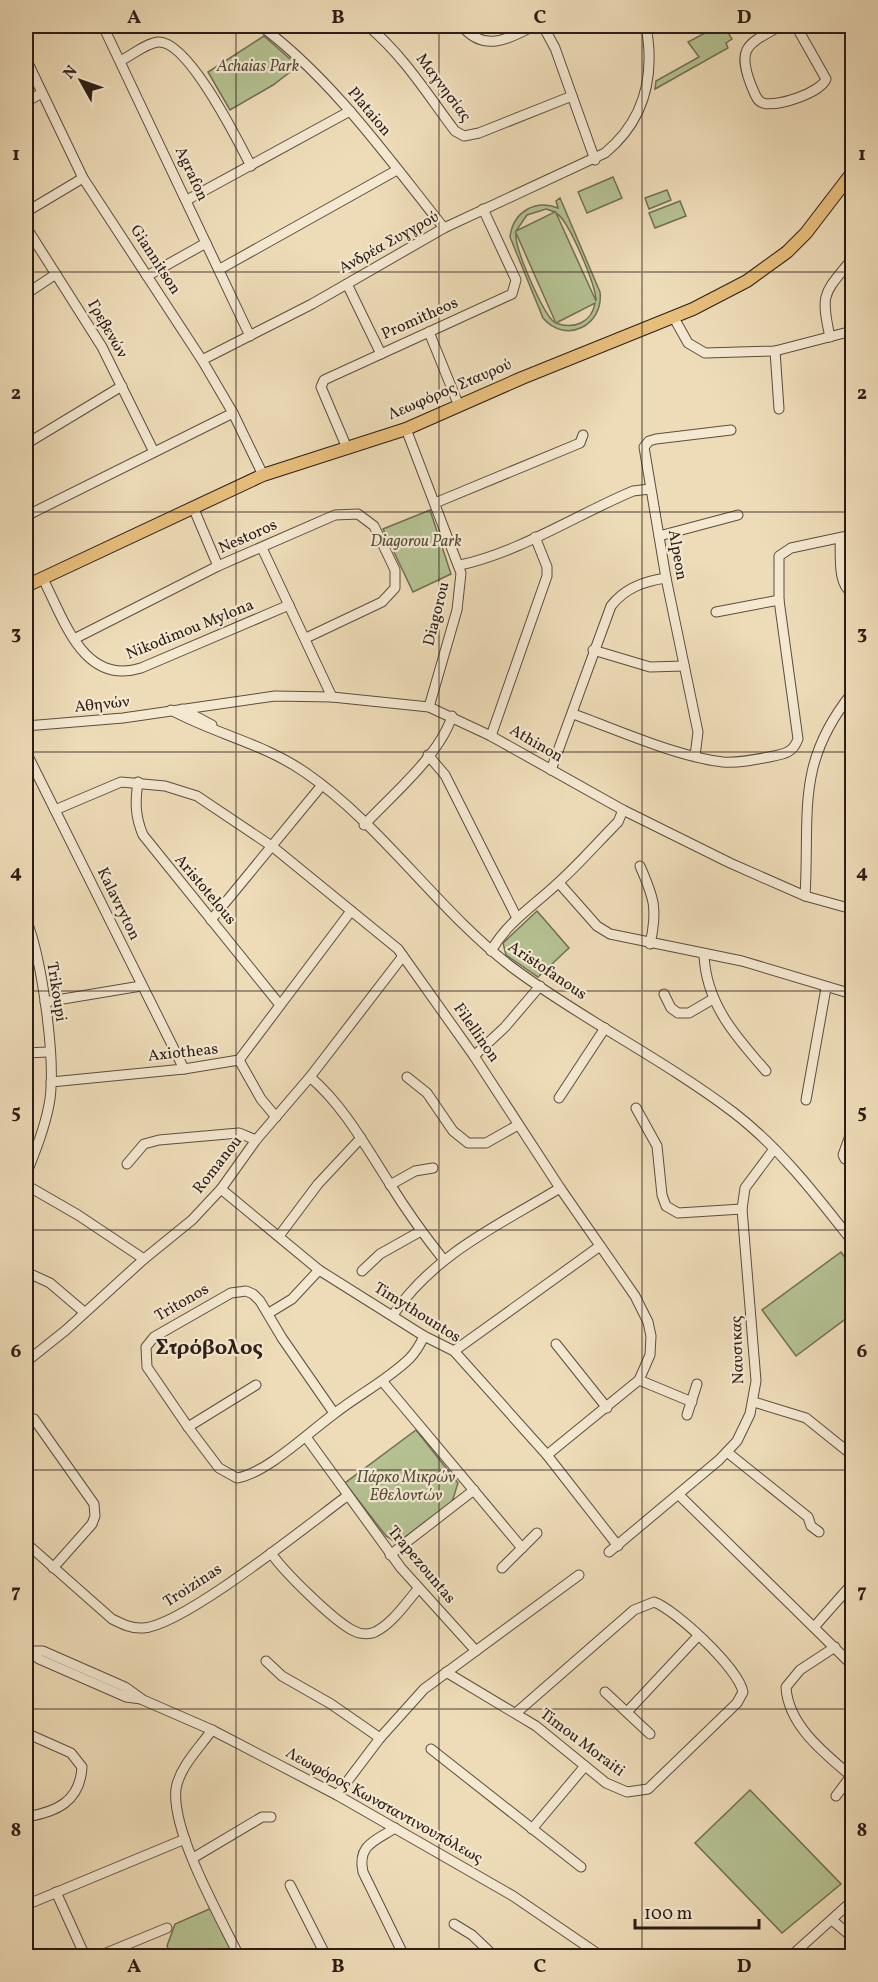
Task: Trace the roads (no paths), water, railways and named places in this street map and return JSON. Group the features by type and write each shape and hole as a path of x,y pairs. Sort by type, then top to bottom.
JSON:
{"main road":[{"name":"Λεωφόρος Σταυρού","path":"26,586 263,475 406,429 561,362 674,318 747,280 787,252 806,233 852,173"}],"street":[{"name":"Agrafon","path":"104,26 250,336"},
{"name":"Plataion","path":"261,26 313,71 350,111 444,228"},
{"name":"Μαγνησίας","path":"368,26 403,60 455,131 464,136 479,133 572,96"},
{"path":"462,26 478,40 489,43 502,40 533,26"},
{"path":"543,26 595,160"},
{"name":"Ανδρέα Συγγρού","path":"202,360 347,284 444,228 595,160 626,132 645,97 650,68 646,26"},
{"path":"780,26 751,43 744,53 744,67 757,99 763,103 774,104 815,92 826,79 796,26"},
{"path":"120,61 152,44 158,42 169,44 194,70 216,101 251,166"},
{"name":"Giannitson","path":"26,59 40,94 83,178 202,360 233,413 263,475"},
{"path":"26,102 40,94"},
{"path":"187,200 350,111"},
{"path":"220,269 397,170"},
{"path":"26,212 83,178"},
{"name":"Promitheos","path":"346,448 321,387 324,380 512,294 516,280 483,209"},
{"name":"Γρεβενών","path":"26,227 102,347 154,452"},
{"path":"147,276 206,243"},
{"path":"830,337 824,298 827,290 852,259"},
{"path":"26,294 56,274"},
{"path":"347,284 381,354"},
{"path":"674,318 682,336 700,352 775,351 852,332"},
{"path":"429,332 459,406"},
{"path":"775,351 778,409"},
{"path":"26,444 122,386"},
{"path":"26,516 233,413"},
{"name":"Diagorou","path":"406,429 460,565 462,586 429,707"},
{"name":"Alpeon","path":"694,756 698,732 666,578 644,453 645,444 649,441 730,430"},
{"path":"435,503 580,443 583,435"},
{"path":"460,565 479,560 534,537 633,491 650,489"},
{"path":"193,507 218,566"},
{"name":"Nestoros","path":"74,639 218,566 335,515 358,514 374,526 395,570 395,588 389,597 373,607 306,638"},
{"path":"659,536 738,515"},
{"path":"573,714 694,756 724,762 745,761 788,753 795,747 798,739 778,600 779,556 790,548 852,535"},
{"path":"491,736 547,576 547,567 534,537"},
{"path":"840,538 843,580 845,587 852,594"},
{"path":"262,548 332,697"},
{"path":"551,770 573,714 608,611 618,598 638,585 666,578"},
{"name":"Nikodimou Mylona","path":"43,579 82,653 103,668 129,672 289,605"},
{"path":"716,612 778,600"},
{"path":"594,650 650,667 684,666"},
{"path":"805,896 807,786 821,742 852,693"},
{"name":"Athinon","path":"182,709 275,696 332,697 429,707 491,736 623,810 730,863 805,896 852,909"},
{"name":"Αθηνών","path":"26,726 112,720 182,709"},
{"name":"Aristofanous","path":"182,709 221,731 287,761 322,785 491,951 540,986 726,1107 774,1149 852,1241"},
{"name":"Aristofanous","path":"171,710 200,725 221,731"},
{"path":"364,825 428,755 446,732 452,716"},
{"name":"Kalavryton","path":"26,752 184,1069"},
{"path":"428,755 445,775 517,918"},
{"name":"Filellinon","path":"55,810 121,782 165,786 197,796 273,847 393,944 403,956 474,1056 560,1188 635,1296 648,1322 651,1336 650,1355 639,1380 547,1455"},
{"name":"Aristotelous","path":"138,782 135,803 137,821 143,835 280,1005"},
{"path":"211,920 322,785"},
{"path":"491,951 501,935 517,918 559,883 618,822 623,810"},
{"path":"640,866 655,903 656,919 650,944"},
{"path":"559,883 603,930 622,938 742,962 852,994"},
{"name":"Axiotheas","path":"51,1082 184,1069 238,1060 351,911"},
{"name":"Trikoupi","path":"26,919 45,1002 51,1082 41,1138 26,1175"},
{"path":"704,955 705,972 712,999 723,1018 766,1071"},
{"name":"Romanou","path":"26,1362 192,1220 221,1189 256,1140 310,1077 403,956"},
{"path":"45,1002 141,986"},
{"path":"474,1056 505,1028 540,986"},
{"path":"806,1100 826,988"},
{"path":"664,994 671,1008 678,1013 688,1012 712,999"},
{"path":"559,1098 605,1028"},
{"path":"26,1053 48,1052"},
{"path":"238,1060 261,1099 276,1117"},
{"path":"310,1077 327,1092 361,1138 421,1231 443,1259"},
{"path":"407,1077 427,1093 453,1131 468,1143 486,1143 518,1125"},
{"path":"636,1108 657,1146 662,1195 666,1206 678,1213 742,1209"},
{"path":"852,1130 843,1155 845,1160 852,1161"},
{"path":"127,1164 144,1144 159,1140 239,1133 256,1140"},
{"path":"279,1236 318,1184 361,1138"},
{"name":"Ναυσικας","path":"609,1552 727,1452 740,1435 754,1402 756,1381 752,1308 742,1209 745,1188 774,1149"},
{"path":"390,1185 415,1171 433,1168"},
{"path":"26,1185 78,1215 144,1259"},
{"path":"393,1315 415,1284 443,1259 560,1188"},
{"name":"Timythountos","path":"221,1189 319,1270 424,1336 454,1351 547,1455 618,1546"},
{"path":"362,1271 380,1254 421,1231"},
{"path":"454,1351 600,1246"},
{"path":"269,1313 292,1299 319,1270"},
{"path":"26,1272 50,1283 84,1312"},
{"name":"Tritonos","path":"306,1437 251,1474 232,1477 219,1468 147,1367 145,1352 149,1342 237,1291 253,1294 269,1313 282,1338 334,1413"},
{"path":"306,1437 334,1413 383,1382 418,1350 424,1336"},
{"path":"556,1344 607,1408"},
{"path":"639,1380 692,1402"},
{"path":"383,1382 522,1548"},
{"path":"687,1415 697,1384"},
{"path":"188,1427 256,1385"},
{"path":"754,1402 806,1418 852,1455"},
{"path":"34,1419 94,1504 95,1516 92,1524 53,1568"},
{"name":"Trapezountas","path":"306,1437 390,1555 418,1589 476,1651"},
{"path":"727,1452 808,1517 811,1526 819,1532"},
{"path":"390,1555 474,1490"},
{"path":"679,1495 815,1626 852,1665"},
{"name":"Troizinas","path":"26,1543 112,1619 127,1627 143,1628 179,1616 347,1496"},
{"path":"502,1568 537,1533"},
{"path":"271,1552 284,1568 345,1625 364,1634 374,1633 383,1626 418,1589"},
{"path":"337,1795 380,1738 424,1689 579,1575"},
{"path":"815,1626 852,1584"},
{"path":"516,1713 634,1610 654,1602 664,1606 698,1636 627,1712"},
{"name":"Timou Moraiti","path":"447,1672 516,1713 618,1789 638,1792 648,1789 737,1703 743,1692 737,1677 698,1636"},
{"path":"835,1647 800,1670 786,1687 791,1706 810,1740 851,1776 836,1796"},
{"name":"Λεωφόρος Κωνσταντινουπόλεως","path":"28,1650 43,1651 125,1687 143,1700 212,1730 337,1795 513,1896 601,1956"},
{"path":"266,1661 287,1680 331,1704 380,1738"},
{"path":"605,1692 650,1734"},
{"path":"212,1730 186,1766 176,1787 176,1807 193,1858 239,1956"},
{"path":"26,1732 71,1753 82,1767 77,1789 67,1804 49,1813 26,1817"},
{"path":"432,1749 581,1867"},
{"path":"532,1829 585,1766"},
{"path":"193,1858 262,1817 271,1817"},
{"path":"395,1828 365,1848 360,1858 363,1872 404,1956"},
{"path":"26,1905 185,1839"},
{"path":"290,1885 326,1956"},
{"path":"56,1892 85,1956"},
{"path":"791,1956 852,1901"},
{"path":"832,1920 852,1937"},
{"path":"454,1924 472,1935 494,1956"},
{"path":"99,1956 167,1928"}],"district":[{"name":"Στρόβολος","path":"209,1348"}],"park label":[{"name":"Achaias Park","path":"258,67"},
{"name":"Diagorou Park","path":"416,542"},
{"name":"Πάρκο Μικρών Εθελοντών","path":"406,1487"}]}
